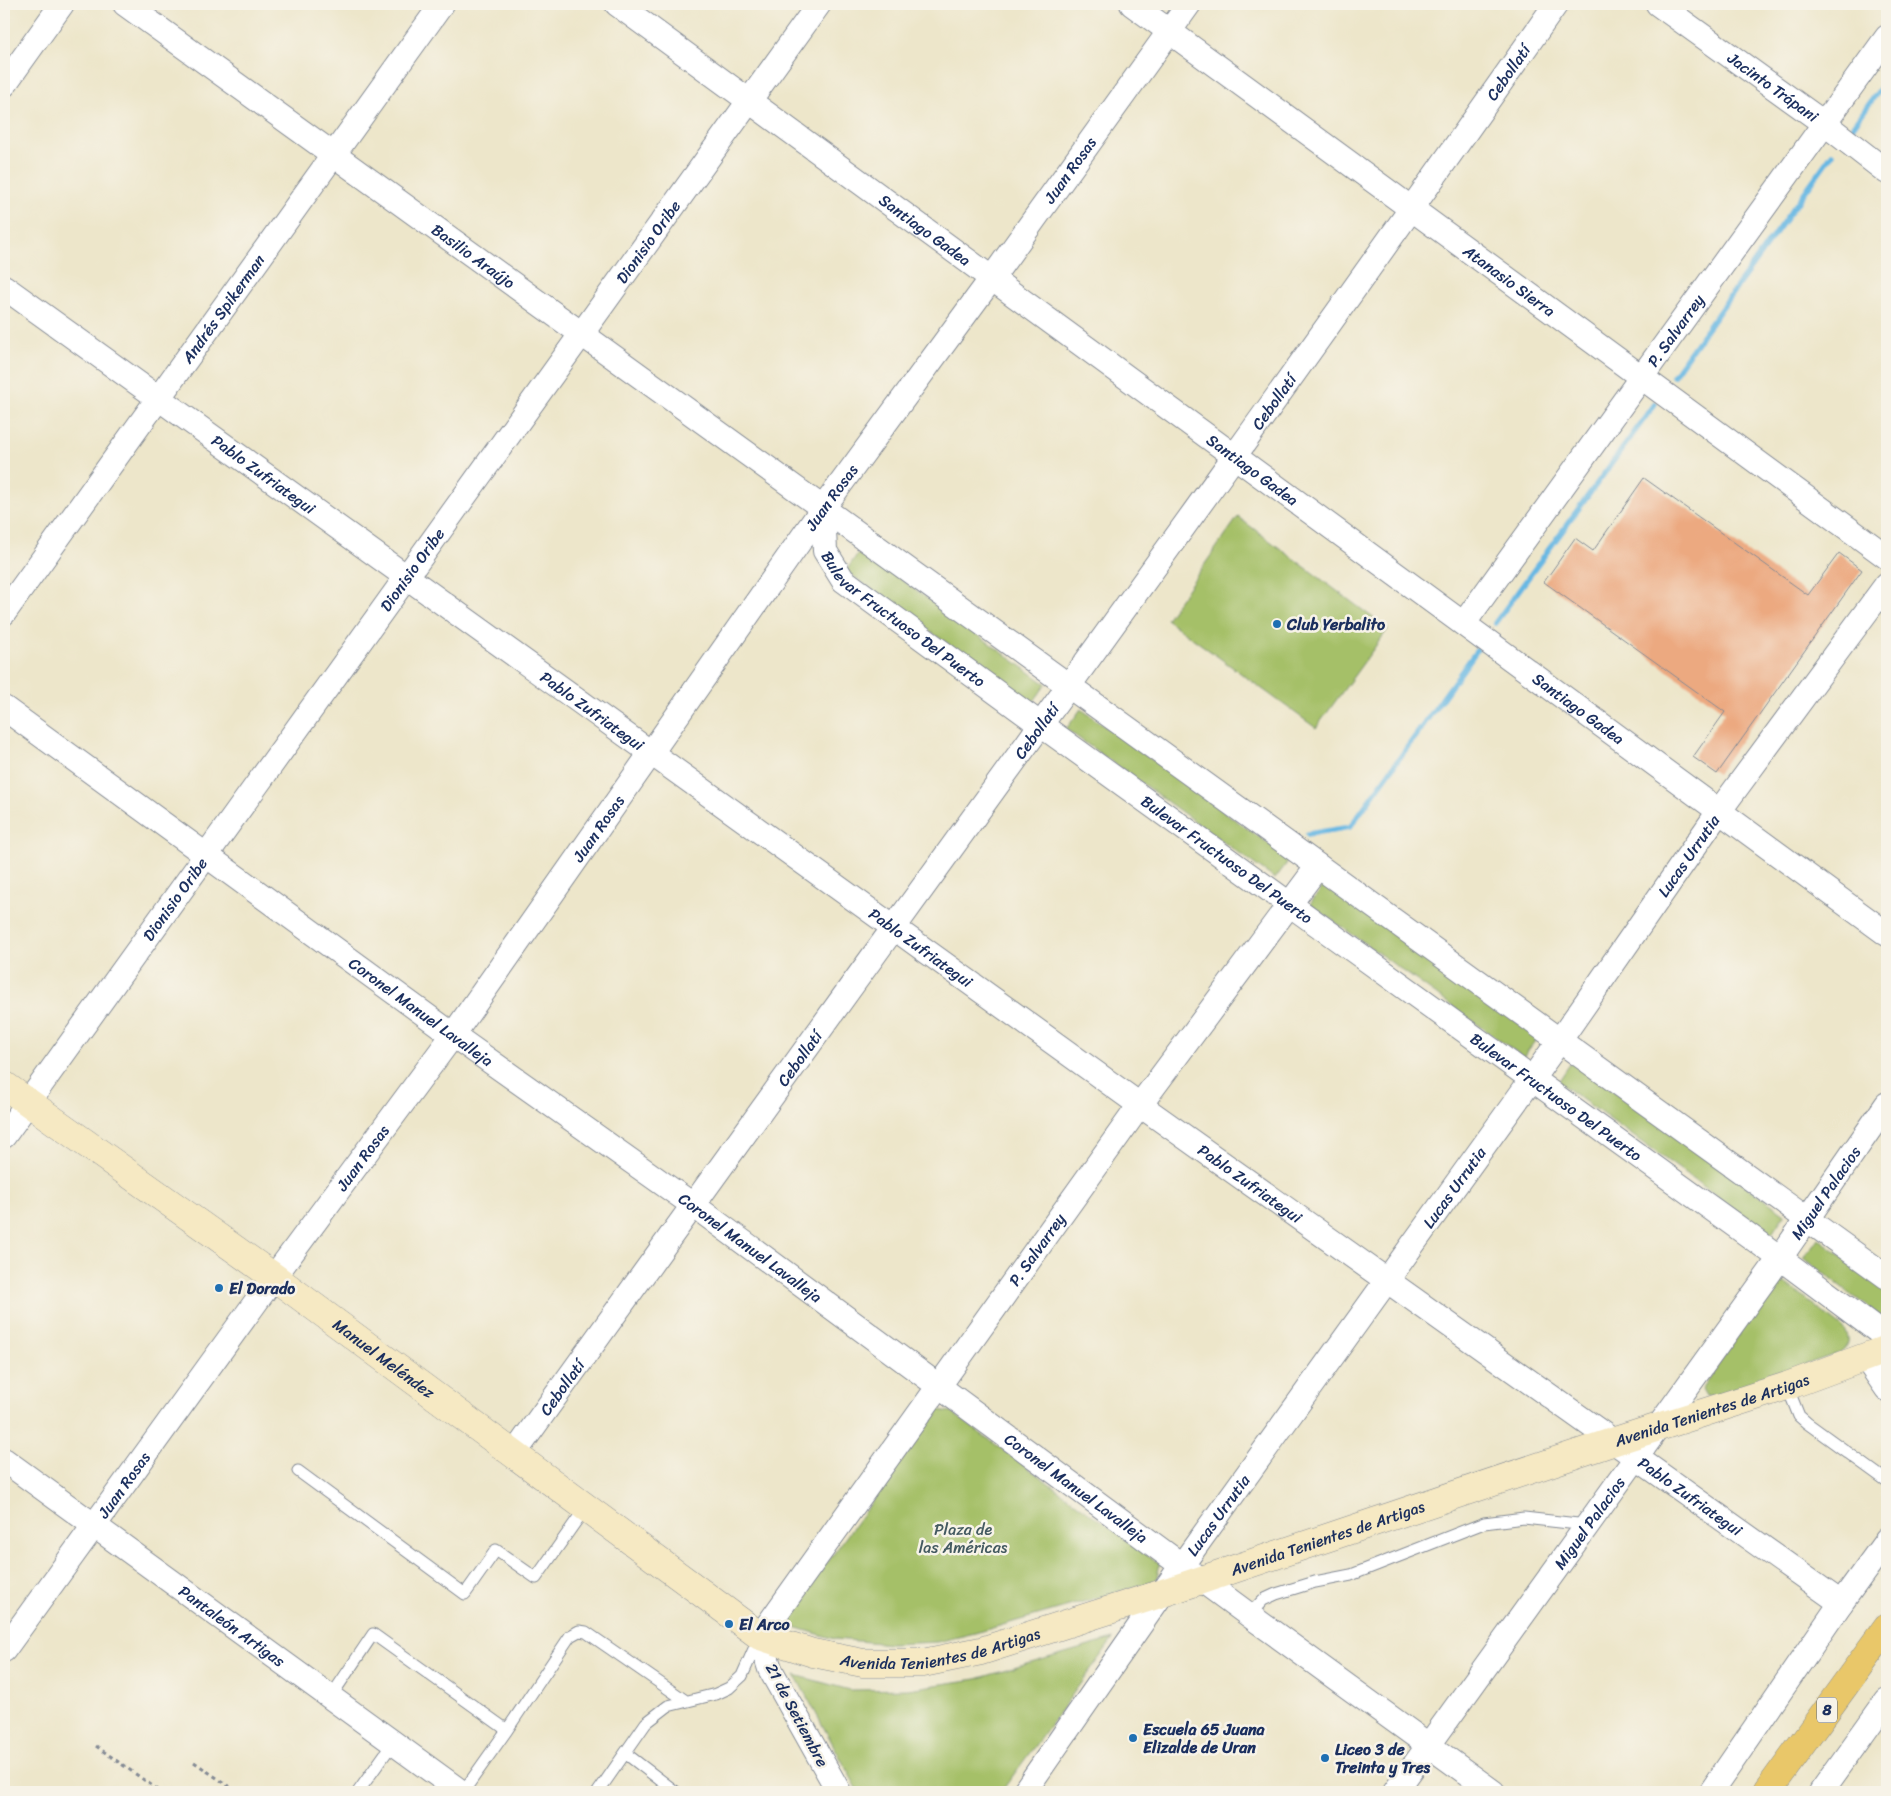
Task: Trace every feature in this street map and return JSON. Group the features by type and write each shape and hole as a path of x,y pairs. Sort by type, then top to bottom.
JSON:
{"highway":[{"name":"8","path":"1767,1792 1887,1628"}],"street":[{"path":"4,85 62,4"},
{"name":"Basilio Araújo","path":"125,4 823,508"},
{"name":"Andrés Spikerman","path":"4,613 442,4"},
{"name":"Santiago Gadea","path":"617,4 1887,934"},
{"name":"Dionisio Oribe","path":"4,1136 581,332 819,4"},
{"name":"Atanasio Sierra","path":"1132,4 1887,557"},
{"name":"Juan Rosas","path":"4,1650 452,1035 823,508 992,278 1189,4"},
{"name":"Cebollatí","path":"514,1454 1041,725 1556,4"},
{"name":"Jacinto Trápani","path":"1658,4 1825,124 1887,172"},
{"name":"P. Salvarrey","path":"1464,623 1887,37"},
{"name":"Pablo Zufriategui","path":"4,287 652,752 1140,1106 1841,1603"},
{"name":"Bulevar Fructuoso Del Puerto","path":"823,508 1887,1277"},
{"name":"Bulevar Fructuoso Del Puerto","path":"823,508 825,551 843,580 1780,1258 1887,1338"},
{"name":"Lucas Urrutia","path":"1192,1572 1386,1281 1560,1040 1720,810 1887,584"},
{"name":"Coronel Manuel Lavalleja","path":"4,708 452,1035 693,1205 940,1385 1249,1615 1493,1792"},
{"name":"P. Salvarrey","path":"760,1636 1140,1106 1318,866"},
{"name":"Manuel Meléndez","path":"4,1085 274,1277 760,1636"},
{"name":"Miguel Palacios","path":"1656,1428 1780,1258 1887,1104"},
{"path":"1876,1353 1887,1389"},
{"name":"Avenida Tenientes de Artigas","path":"760,1636 813,1653 863,1663 923,1663 981,1651 1163,1592 1192,1572 1625,1449 1656,1428 1787,1386 1876,1353"},
{"name":"Miguel Palacios","path":"1395,1792 1587,1525 1625,1449"},
{"name":"Pantaleón Artigas","path":"4,1460 462,1792"},
{"path":"1711,1792 1841,1603 1887,1540"},
{"path":"1024,1792 1163,1592"},
{"name":"21 de Setiembre","path":"760,1636 770,1669 838,1792"},
{"path":"1821,1792 1887,1700"}],"lane":[{"path":"1787,1386 1799,1416 1803,1420 1887,1481"},
{"path":"298,1472 465,1594 496,1550 536,1578 586,1507"},
{"path":"1249,1615 1263,1600 1276,1594 1315,1582 1351,1575 1484,1523 1524,1518 1587,1525"},
{"path":"462,1792 507,1730 570,1636 580,1630 586,1632 686,1702"},
{"path":"330,1698 373,1634 507,1730"},
{"path":"598,1792 646,1723 668,1706 716,1694 729,1688 742,1676 760,1636"},
{"path":"358,1792 393,1743"},
{"path":"625,1753 676,1792"}],"path":[{"path":"96,1746 161,1792"},
{"path":"194,1762 236,1792"}],"green space":[{"name":"Club Yerbalito","path":"1238,517 1388,629 1316,728 1166,619"},
{"path":"860,550 1046,684 1032,704 846,571"},
{"path":"1081,709 1290,859 1275,879 1066,729"},
{"path":"1325,884 1538,1037 1523,1057 1310,904"},
{"path":"1572,1061 1785,1214 1771,1235 1558,1082"},
{"path":"1818,1238 1887,1289 1887,1322 1804,1258"},
{"path":"1785,1283 1843,1328 1848,1339 1847,1344 1839,1353 1711,1397 1706,1396 1702,1389 1773,1284"},
{"name":"Plaza de las Américas","path":"939,1410 951,1412 1160,1564 1156,1581 975,1633 937,1642 891,1644 835,1639 791,1626 785,1620"},
{"path":"1113,1639 1001,1792 859,1792 795,1675 850,1690 908,1689 976,1679"}],"building":[{"path":"1644,478 1808,595 1839,553 1862,570 1717,774 1693,757 1725,712 1544,582 1575,538 1593,551"}],"waterway":[{"path":"1852,128 1887,79"},
{"path":"1673,376 1832,154"},
{"path":"1495,623 1655,404"},
{"path":"1308,834 1350,827 1477,650"}],"place":[{"name":"Club Yerbalito","path":"1277,624"},
{"name":"El Dorado","path":"219,1288"},
{"name":"El Arco","path":"729,1624"},
{"name":"Escuela 65 Juana Elizalde de Uran","path":"1133,1738"},
{"name":"Liceo 3 de Treinta y Tres","path":"1325,1758"}]}
